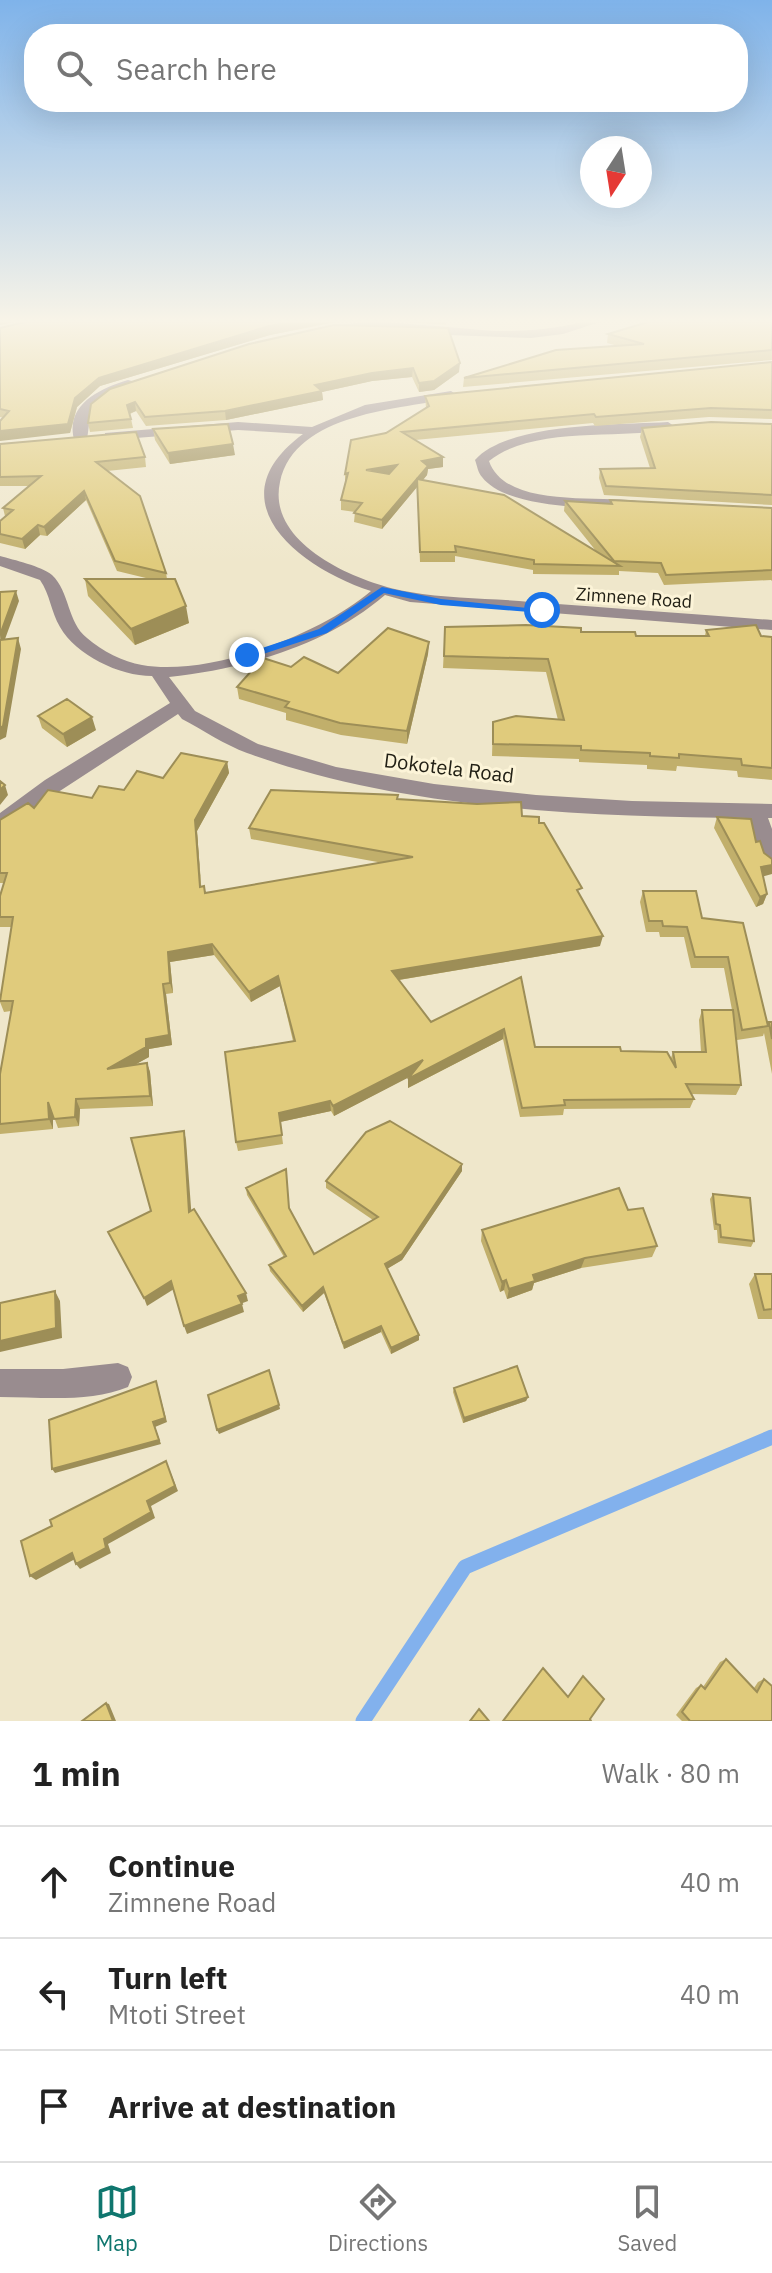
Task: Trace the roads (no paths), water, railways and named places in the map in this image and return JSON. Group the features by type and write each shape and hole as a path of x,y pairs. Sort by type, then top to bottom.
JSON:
{"street":[{"path":"91,402 85,406 73,440 238,426 314,431"},
{"name":"Zimnene Road","path":"398,402 345,415 314,431 278,465 271,483 270,503 275,517 296,546 313,558 356,581 382,590 441,602 772,625"},
{"path":"651,506 519,493 490,481 484,474 482,460 491,449 523,440 685,425"},
{"path":"0,561 45,577 63,621 92,650 122,665 157,672 203,665 287,645 346,618 382,590"},
{"path":"0,823 52,785 176,707 166,696 157,672"},
{"name":"Dokotela Road","path":"176,707 269,754 340,776 527,800 764,812"},
{"path":"764,812 772,861"},
{"path":"0,1383 63,1383 118,1377"}],"waterway":[{"path":"363,1721 465,1567 772,1437"}]}
